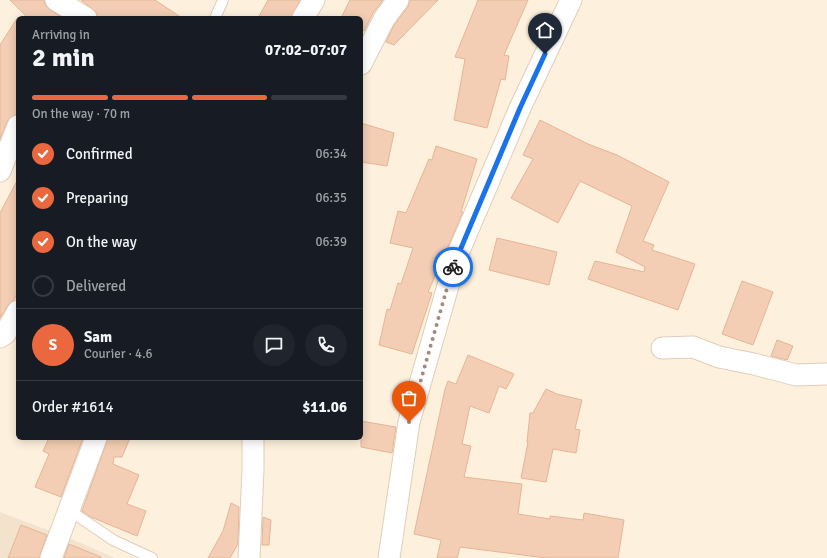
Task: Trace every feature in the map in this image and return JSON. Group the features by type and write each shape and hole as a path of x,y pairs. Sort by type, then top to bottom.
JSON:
{"street":[{"path":"56,0 83,16"},
{"path":"304,16 314,0"},
{"path":"363,60 384,19 398,0"},
{"path":"389,558 409,422 456,258 520,108 570,0"},
{"path":"0,171 16,131"},
{"path":"0,337 5,334 16,315"},
{"path":"662,348 693,347 719,357 796,375 827,374"},
{"path":"51,558 95,440"},
{"path":"249,558 253,440"}],"lane":[{"path":"216,16 223,0"},
{"path":"69,510 113,540 152,558"}],"shaded area":[{"path":"0,512 69,538 115,558 0,558"}],"building":[{"path":"10,0 44,0 45,5 60,16 26,16"},
{"path":"81,0 155,0 179,16 97,16 96,12"},
{"path":"268,0 300,0 292,16 259,16"},
{"path":"350,0 383,0 373,13 364,31 363,16 342,16"},
{"path":"410,0 438,0 394,45 386,42 394,25 408,7"},
{"path":"478,0 528,0 504,55 509,56 505,80 501,79 487,128 454,120 465,59 455,57"},
{"path":"16,20 16,114 7,121 0,139 0,45"},
{"path":"540,120 588,144 617,155 669,182 643,241 654,245 652,250 695,264 678,310 588,279 595,261 644,272 645,267 616,252 632,206 580,181 558,223 511,198 533,159 523,155"},
{"path":"363,124 394,133 387,166 363,162"},
{"path":"436,146 477,159 461,212 463,212 428,292 432,293 412,354 379,345 387,309 390,310 398,283 401,284 413,248 390,243 398,211 406,213 429,159 432,160"},
{"path":"16,183 16,296 0,318 0,213"},
{"path":"497,238 557,252 549,285 489,270"},
{"path":"742,281 773,292 753,345 722,334"},
{"path":"777,340 793,346 787,360 771,356"},
{"path":"468,355 514,374 506,389 499,386 489,413 470,406 462,444 471,446 464,477 522,484 518,514 550,519 550,516 583,520 584,513 624,520 618,558 546,558 460,547 457,558 437,558 441,540 414,534 445,389 448,381 456,384"},
{"path":"546,389 557,394 582,400 575,429 580,430 576,453 553,449 546,482 521,478 528,442 530,413 533,413"},
{"path":"363,421 396,427 392,453 361,447 361,440 363,440"},
{"path":"48,440 82,440 61,497 35,487 49,454 43,451"},
{"path":"107,440 129,440 122,457 114,457 113,464 139,475 127,504 146,511 137,536 91,517 82,511"},
{"path":"231,503 239,507 238,544 230,558 208,558 223,531"},
{"path":"263,517 271,520 269,545 262,545"},
{"path":"21,525 47,535 39,558 8,558"},
{"path":"69,544 101,557 101,558 64,558"}],"way so far":[{"path":"409,422 453,267"}],"route":[{"path":"453,267 520,108 545,54"}]}
